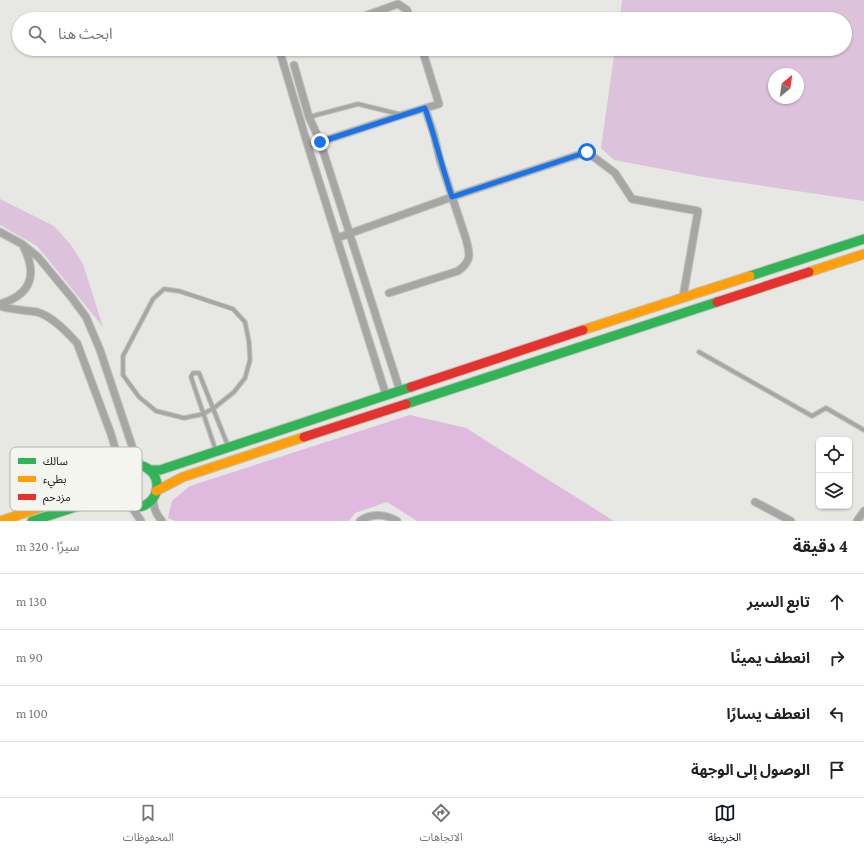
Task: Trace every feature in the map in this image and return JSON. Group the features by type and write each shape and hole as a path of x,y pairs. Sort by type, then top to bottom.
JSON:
{"main road":[{"path":"142,467 160,470 683,297 864,240"},
{"path":"142,506 144,506 155,494 183,477 864,254"},
{"path":"146,468 156,479 155,494"},
{"path":"1,521 28,511"},
{"path":"32,521 63,511"}],"street":[{"path":"376,12 398,4 408,12"},
{"path":"281,56 386,395"},
{"path":"308,146 440,104 424,56"},
{"path":"294,65 309,117 320,142 400,390"},
{"path":"389,293 458,271 465,266 469,260 470,251 440,160 425,108"},
{"path":"337,238 452,197 587,152 615,173 632,199 698,211 683,297"},
{"path":"0,232 22,244 38,257 86,317 100,350 132,447"},
{"path":"0,305 13,300 21,294 27,286 31,268 22,244"},
{"path":"0,305 39,313 54,321 67,331 77,343 115,447"},
{"path":"142,464 146,468"},
{"path":"155,494 154,508 162,521"},
{"path":"755,502 791,521"},
{"path":"134,511 141,521"},
{"path":"857,521 864,511"},
{"path":"360,521 365,518 378,515 390,517 397,521"}],"lane":[{"path":"309,117 358,104 402,115"},
{"path":"164,289 179,291 233,309 245,322 249,342 250,360 245,378 234,392 213,409 203,414 184,418 156,410 139,397 123,375 123,356 153,299 164,289"},
{"path":"699,352 812,416 826,408 864,430"},
{"path":"216,452 191,377 193,373 199,373 229,447"}],"shaded area":[{"path":"622,0 864,0 864,201 704,177 614,160 601,148 614,56 852,56 852,12 621,12"},
{"path":"0,199 54,226 71,245 83,264 103,327 37,246 0,225"},
{"path":"410,415 466,428 614,521 417,521 387,502 355,513 349,521 175,521 168,518 172,501 190,486"}],"traffic: fast":[{"path":"750,276 864,239"},
{"path":"406,404 717,302"},
{"path":"149,470 160,470 411,387"},
{"path":"142,466 151,471 157,486"},
{"path":"142,506 151,501 157,486"},
{"path":"32,521 63,511"}],"traffic: slow":[{"path":"809,272 864,254"},
{"path":"583,330 750,276"},
{"path":"156,491 183,477 304,437"},
{"path":"1,521 30,511"}],"traffic: jam":[{"path":"717,302 809,272"},
{"path":"411,387 583,330"},
{"path":"304,437 406,404"}],"route":[{"path":"320,142 425,108 452,197 587,152"}]}
